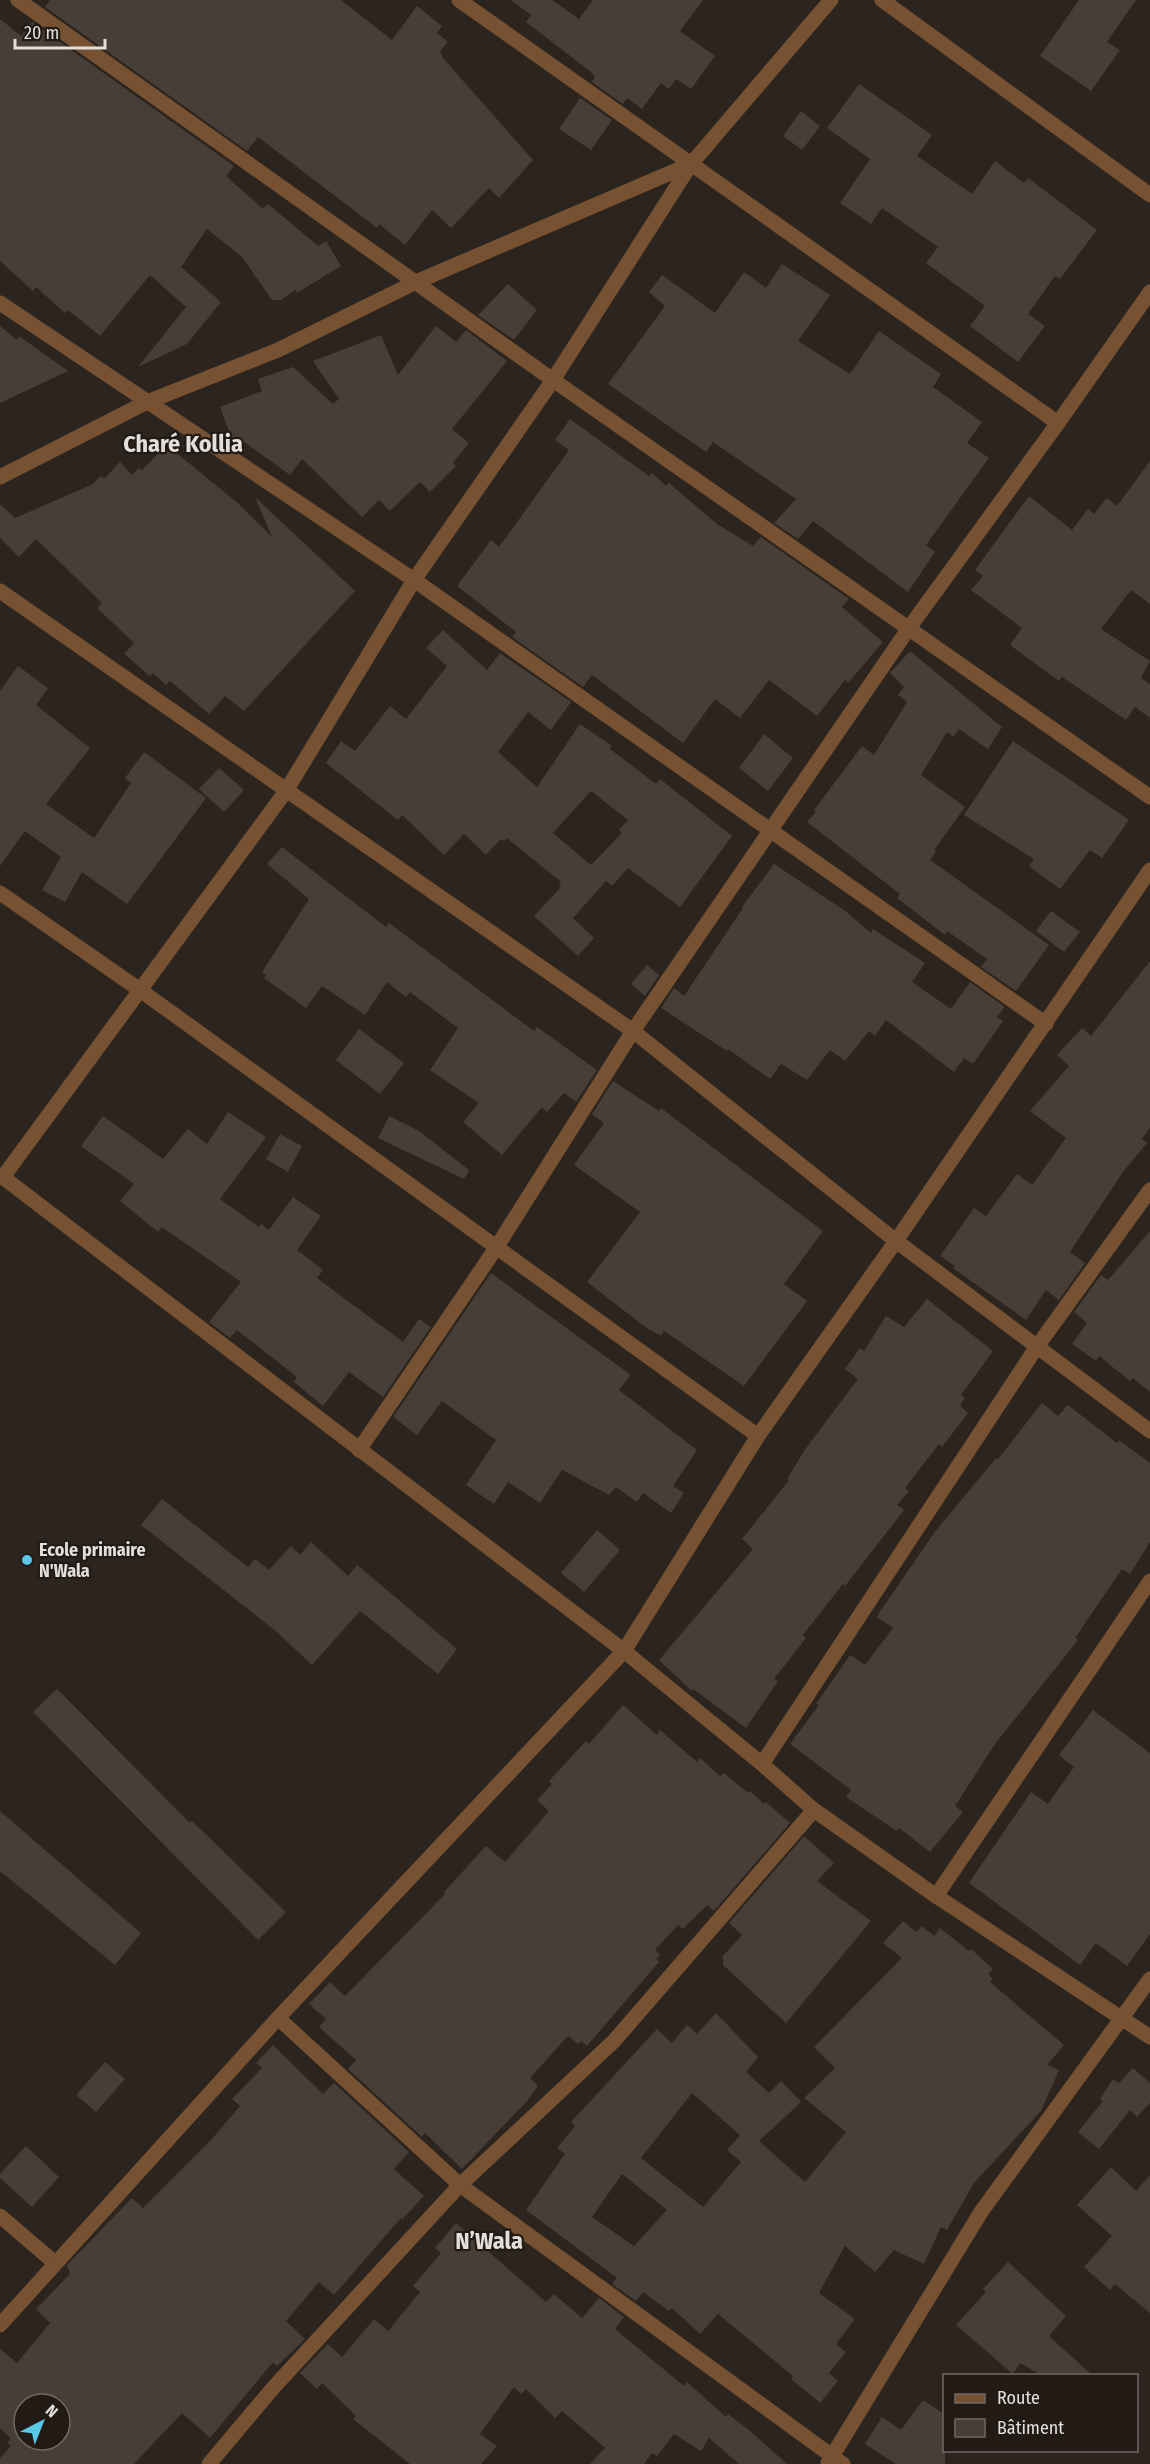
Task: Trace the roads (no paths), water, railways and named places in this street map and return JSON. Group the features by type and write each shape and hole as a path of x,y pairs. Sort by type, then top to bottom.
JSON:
{"street":[{"path":"18,0 553,380 1150,797"},
{"path":"459,0 1058,423"},
{"path":"831,0 691,164 553,380 414,580 286,791 1,1176 624,1651 762,1764 814,1810 936,1896 1150,2037"},
{"path":"882,0 1150,195"},
{"path":"0,477 147,402 278,350 416,282 691,164"},
{"path":"359,1450 496,1248 633,1031 771,833 909,628 1058,423 1150,291"},
{"path":"0,303 414,580 1046,1024"},
{"path":"0,591 633,1031 896,1241 1036,1348 1150,1431"},
{"path":"0,2325 278,2018 624,1651 758,1436 896,1241 1150,870"},
{"path":"0,892 140,990 758,1436"},
{"path":"762,1764 1036,1348 1150,1190"},
{"path":"936,1896 1150,1581"},
{"path":"209,2464 273,2388 460,2184 614,2041 814,1810"},
{"path":"278,2018 460,2184 834,2461 981,2212 1150,1979"},
{"path":"0,2216 55,2263"}],"place":[{"name":"Ecole primaire N'Wala","path":"27,1560"}],"district":[{"name":"Charé Kollia","path":"183,444"},
{"name":"N’Wala","path":"489,2241"}]}
